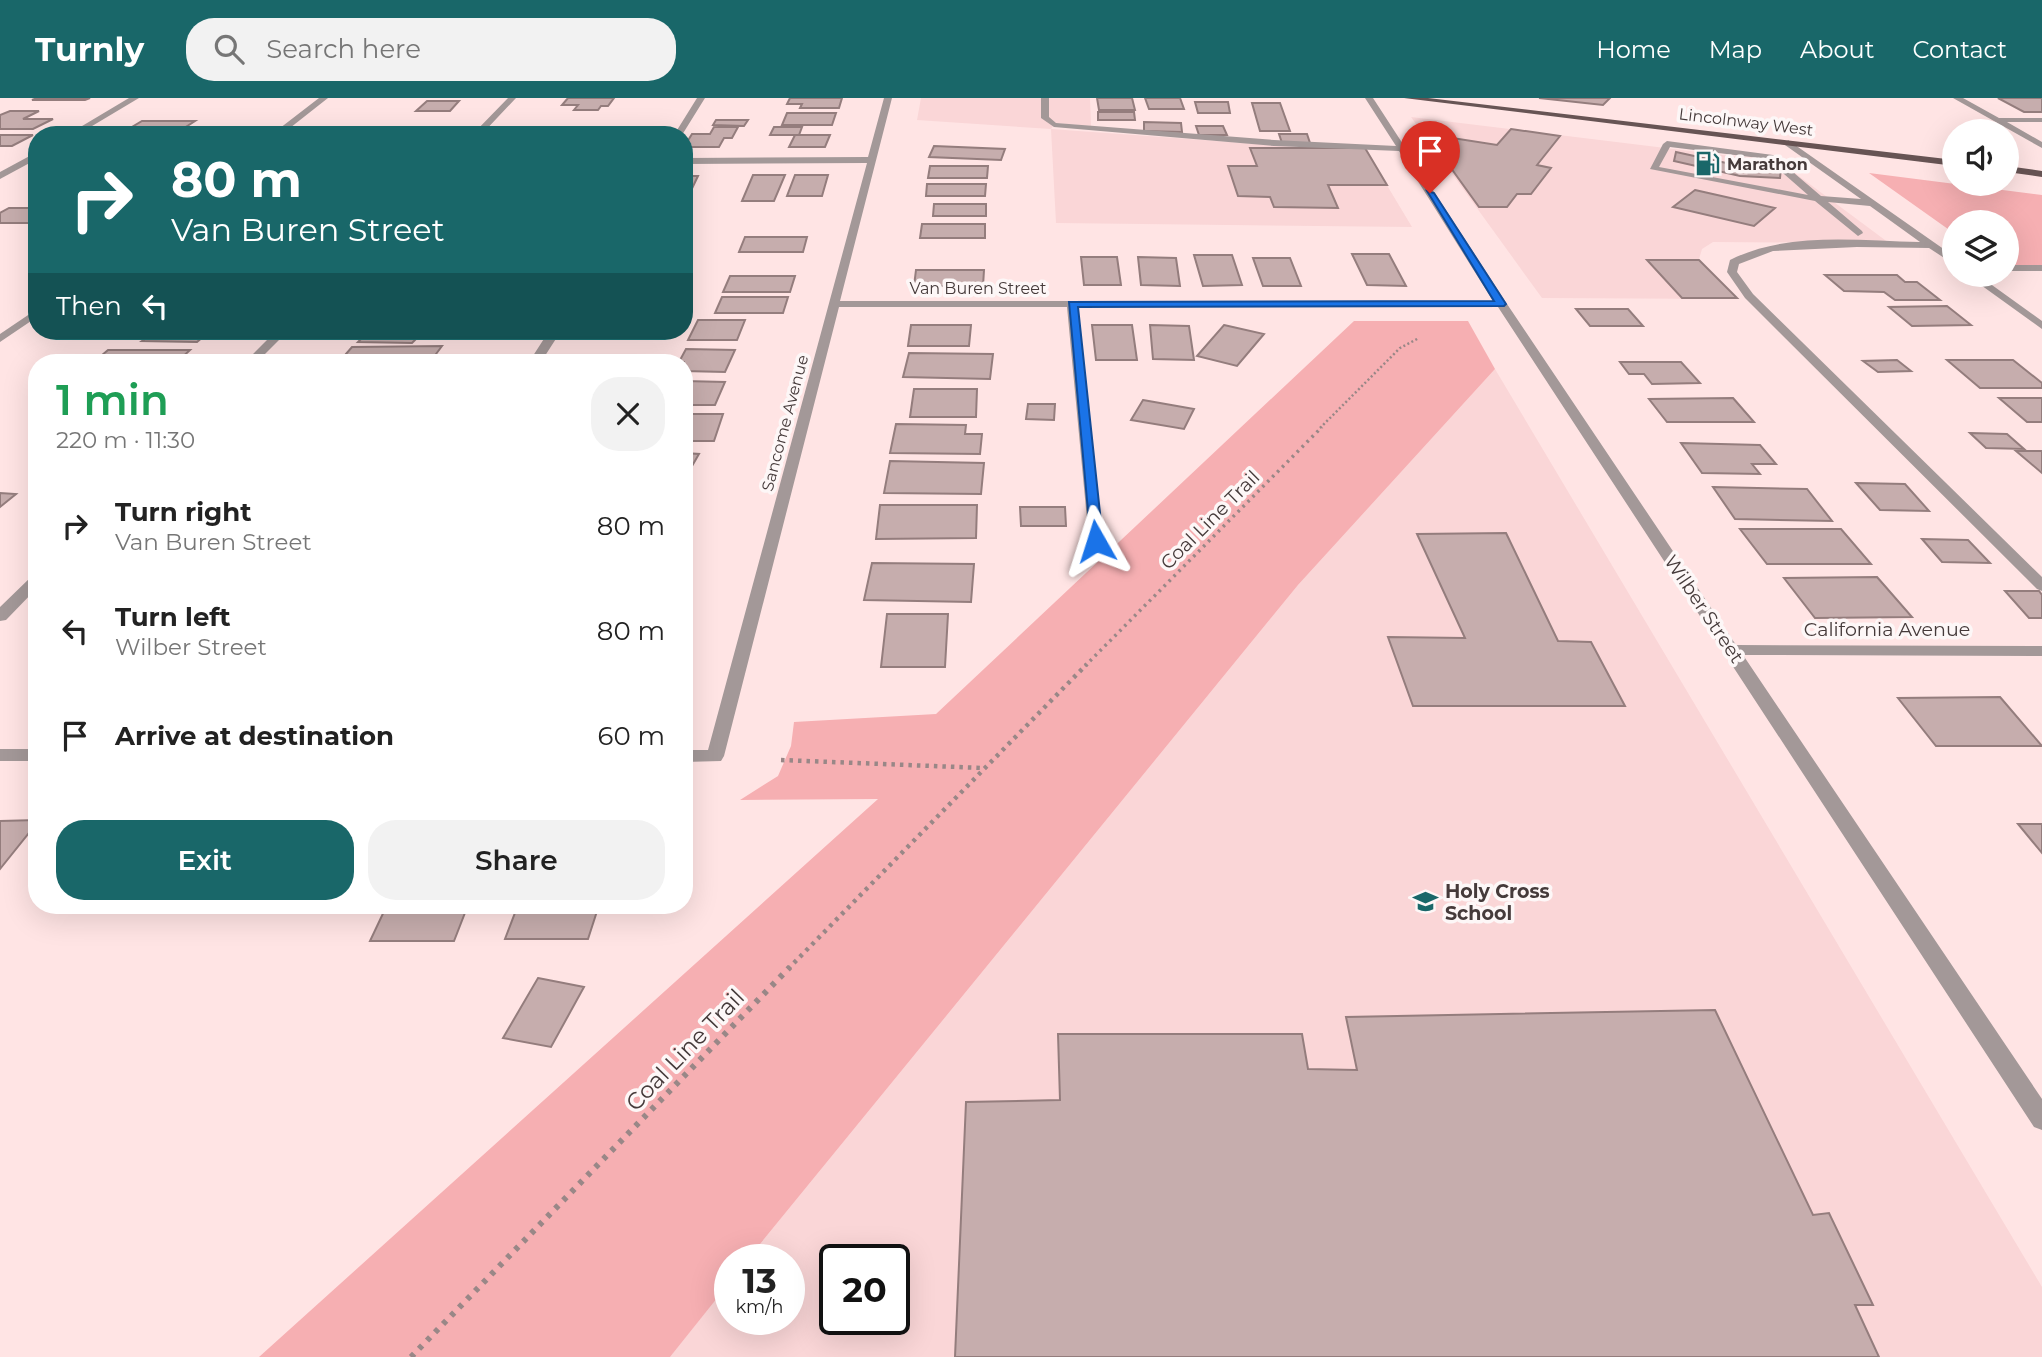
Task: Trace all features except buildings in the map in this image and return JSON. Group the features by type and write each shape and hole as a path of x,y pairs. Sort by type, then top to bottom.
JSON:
{"main road":[{"name":"Lincolnway West","path":"1408,98 1942,161"},
{"path":"2019,171 2042,174"}],"street":[{"path":"87,126 135,98"},
{"path":"287,126 324,98"},
{"path":"485,126 512,98"},
{"path":"684,126 701,98"},
{"name":"Sancome Avenue","path":"693,756 715,756 888,98"},
{"path":"1045,98 1045,118 1054,125 1297,145 1401,149"},
{"name":"Wilber Street","path":"1369,98 1501,304 2042,1119"},
{"path":"1956,98 1995,119"},
{"path":"2019,120 2042,120"},
{"path":"2019,132 2042,145"},
{"path":"1711,170 1720,151 1716,135"},
{"path":"1788,143 1942,253"},
{"path":"1858,233 1820,198 1770,157 1667,144 1654,169 1711,170 1743,176 1820,198 1872,203"},
{"path":"1743,154 1743,176"},
{"path":"693,160 871,160"},
{"path":"0,161 28,161"},
{"path":"0,176 28,163"},
{"path":"1931,245 1773,247 1743,255 1734,262 1732,272 1749,296 2042,586"},
{"path":"2019,268 2042,268"},
{"path":"1988,287 2042,326"},
{"name":"Van Buren Street","path":"834,304 1501,304"},
{"path":"1072,304 1096,541"},
{"path":"0,339 28,319"},
{"path":"259,354 273,340"},
{"path":"0,616 28,588"},
{"name":"California Avenue","path":"1731,650 2042,651"},
{"path":"0,755 28,755"}],"path":[{"name":"Coal Line Trail","path":"411,1357 984,768 1400,348 1426,334"},
{"path":"781,761 984,768"}],"shaded area":[{"path":"921,98 1090,98 1091,126 1055,123 1051,129 917,120"},
{"path":"1411,117 1780,162 1889,243 1713,242 1702,249 1699,259 1733,299 1542,298"},
{"path":"1051,129 1367,152 1412,227 1056,223"},
{"path":"1869,173 1942,182 1942,196 2019,196 2019,192 2042,195 2042,266 2019,266 2019,210 1942,210 1942,225"},
{"path":"1354,321 1468,321 1495,369 1298,585 760,1244 714,1244 714,1302 670,1357 259,1357 878,799 740,800 778,776 791,746 794,722 936,714"},
{"name":"Holy Cross School","path":"1495,369 2042,1287 2042,1357 670,1357 714,1302 714,1335 805,1335 805,1244 760,1244 1298,585"}],"tunnel":[{"path":"1712,170 1715,160"},
{"path":"1743,166 1743,177"}],"place":[{"name":"Marathon","path":"1707,164"},
{"name":"Holy Cross School","path":"1425,902"}],"route":[{"path":"1096,541 1072,304 1501,304 1430,193"}]}
